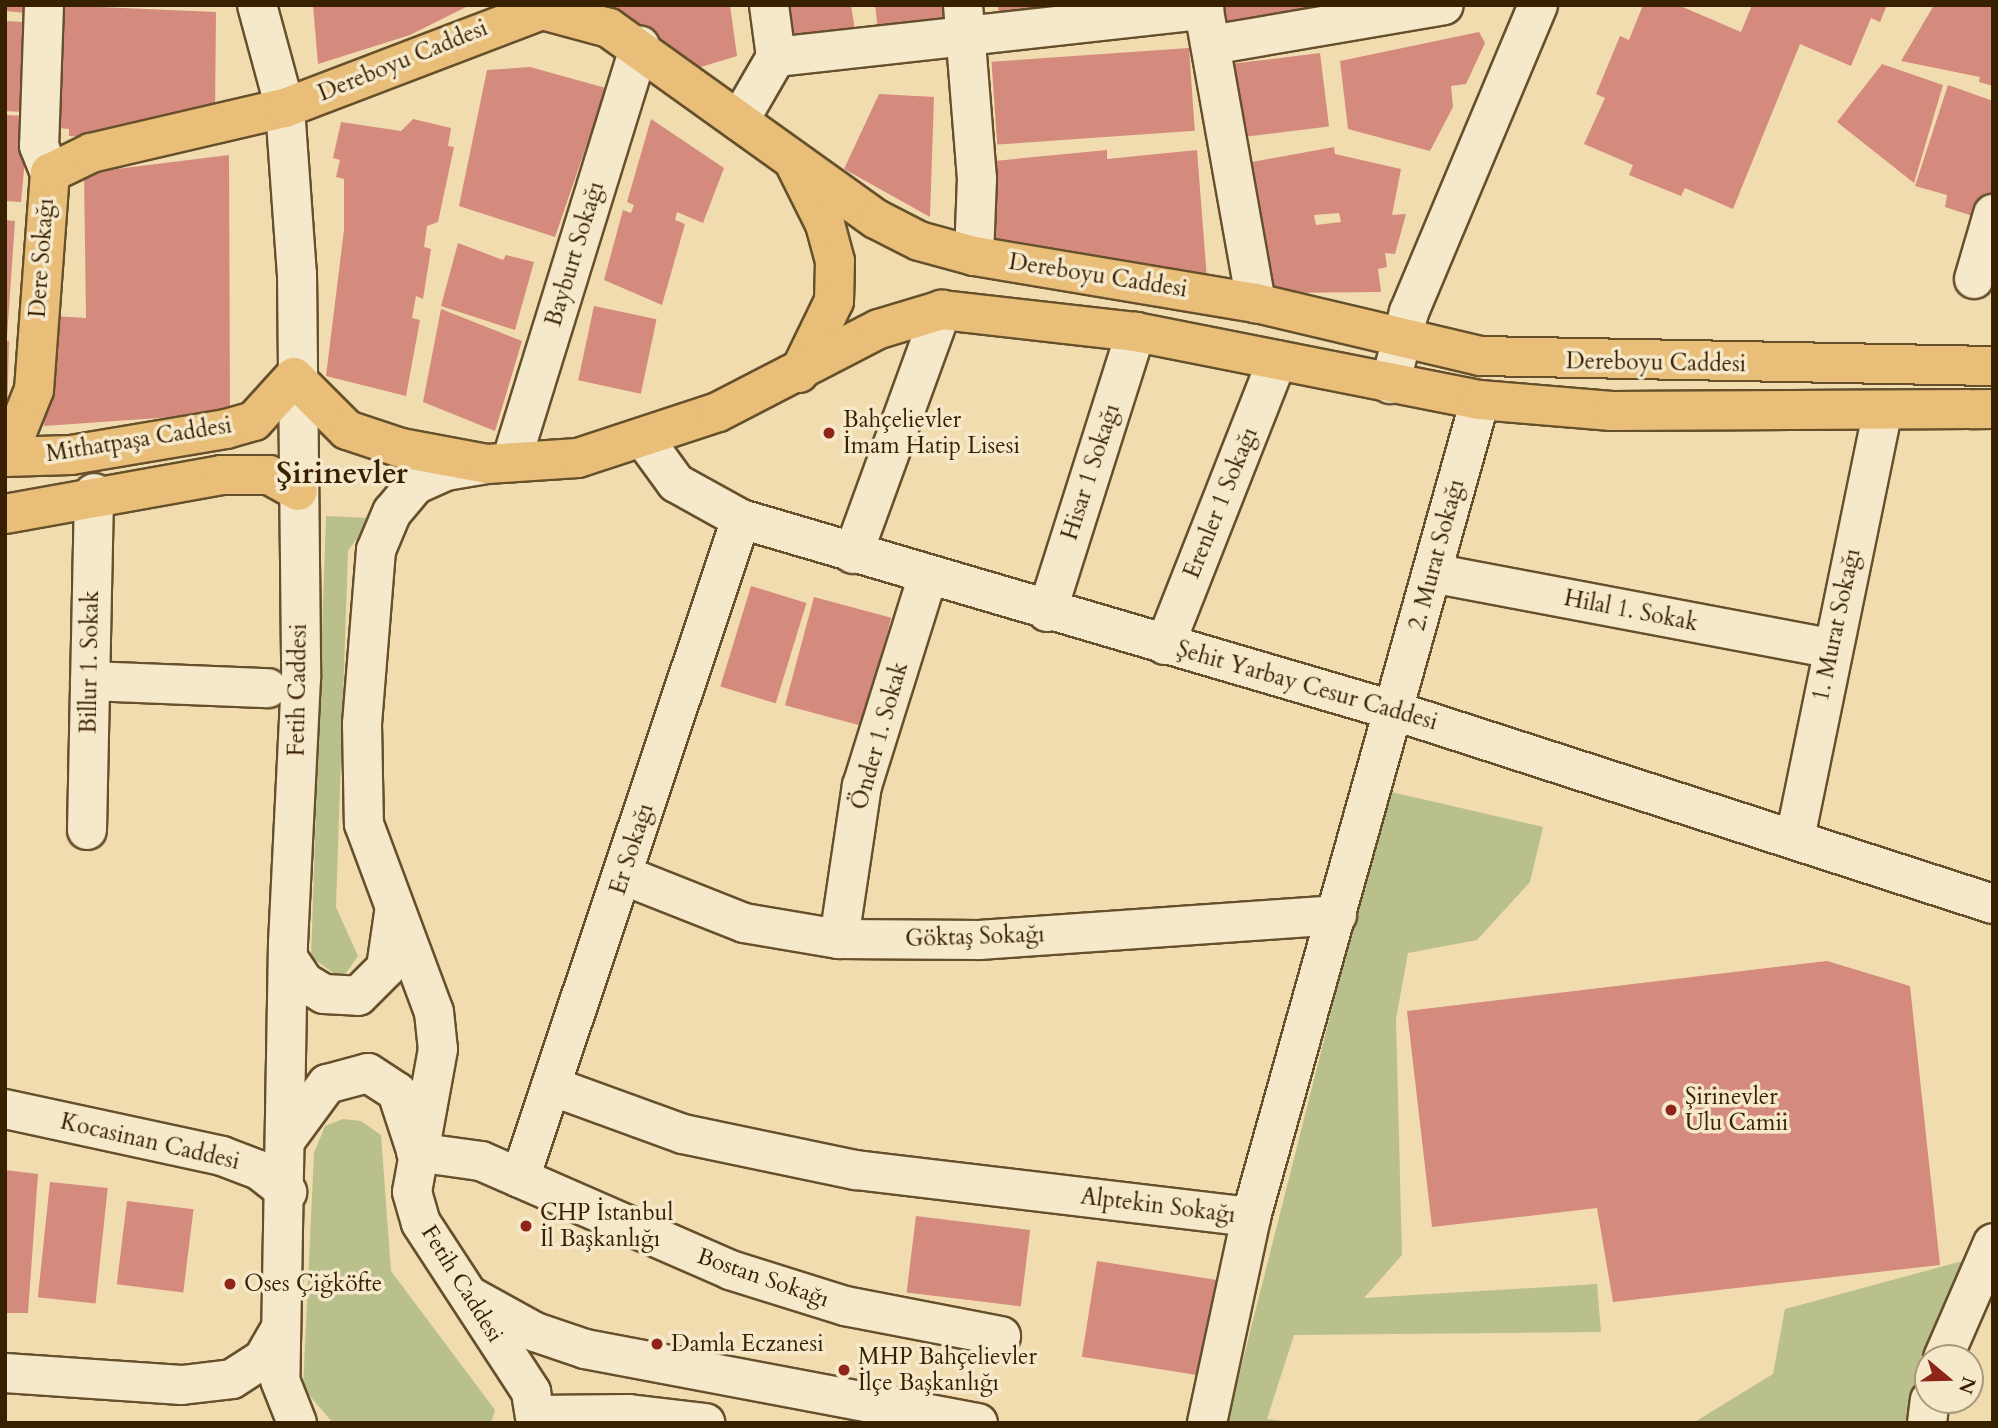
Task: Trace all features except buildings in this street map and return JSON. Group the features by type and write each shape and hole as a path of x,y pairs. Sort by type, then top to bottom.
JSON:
{"main road":[{"name":"Dereboyu Caddesi","path":"285,108 541,8 577,16 640,46 795,165 887,225 974,256 1256,303 1399,341 1480,356 1592,363 1993,366"},
{"name":"Dere Sokağı","path":"6,457 34,390 50,173 91,153 285,108"},
{"path":"795,165 825,224 835,261 834,301 798,374"},
{"name":"Dereboyu Caddesi","path":"294,377 347,430 499,463 578,458 644,439 798,374 879,330 942,310 1136,332 1480,400 1612,411 1882,412 1993,409"},
{"name":"Mithatpaşa Caddesi","path":"6,457 71,455 226,429 254,421 294,377"},
{"path":"5,513 94,494 221,475 269,475 298,491"}],"street":[{"path":"44,5 39,146 50,173"},
{"name":"Fetih Caddesi","path":"257,5 285,108 294,174 294,377 301,678 288,958 287,1192 280,1380 272,1423"},
{"path":"739,121 776,57 769,5"},
{"path":"776,57 964,23 1206,20 1444,5"},
{"path":"1390,384 1399,341 1538,5"},
{"path":"1206,20 1256,303"},
{"path":"964,23 977,178 974,256"},
{"name":"Bayburt Sokağı","path":"499,463 640,46"},
{"path":"1973,279 1993,214"},
{"path":"853,554 942,310"},
{"name":"Hisar 1 Sokağı","path":"1046,612 1136,332"},
{"name":"Erenler 1 Sokağı","path":"1165,645 1278,360"},
{"name":"2. Murat Sokağı","path":"1395,711 1480,400"},
{"name":"1. Murat Sokağı","path":"1795,838 1830,648 1882,412"},
{"name":"Şehit Yarbay Cesur Caddesi","path":"644,439 676,483 708,507 741,519 928,578 1395,711 1993,904"},
{"name":"Fetih Caddesi","path":"499,463 415,485 392,512 376,550 363,711 364,824 394,913 434,1012 438,1049 416,1152 412,1192 421,1223 531,1392 541,1420"},
{"name":"Billur 1. Sokak","path":"88,830 94,494"},
{"name":"Er Sokağı","path":"520,1178 741,519"},
{"name":"Hilal 1. Sokak","path":"1432,573 1830,648"},
{"name":"Önder 1. Sokak","path":"839,939 862,786 928,578"},
{"path":"90,681 268,688"},
{"name":"Alptekin Sokağı","path":"551,1086 683,1134 856,1170 1251,1217 1395,711"},
{"name":"Göktaş Sokağı","path":"623,875 744,923 839,939 980,940 1337,915"},
{"path":"288,958 304,982 324,994 358,996 386,968 394,913"},
{"path":"288,1137 327,1084 368,1073 397,1092 416,1152"},
{"name":"Kocasinan Caddesi","path":"5,1109 222,1156 259,1170 287,1192"},
{"name":"Bostan Sokağı","path":"416,1152 449,1152 520,1178 730,1270 845,1306 1001,1336"},
{"path":"1207,1423 1251,1217"},
{"path":"1949,1344 1993,1243"},
{"path":"467,1294 535,1332 586,1349 978,1423"},
{"path":"5,1373 182,1385 232,1379 264,1359 281,1328"},
{"name":"Fetih Caddesi","path":"280,1380 297,1423"},
{"path":"541,1420 629,1414 705,1423"}],"green space":[{"path":"326,516 371,518 348,551 336,907 358,956 342,979 311,957"},
{"path":"1387,791 1543,827 1530,882 1477,940 1408,953 1396,1019 1402,1255 1364,1298 1597,1284 1601,1332 1294,1335 1267,1419 1300,1423 1227,1423"},
{"path":"343,1119 361,1121 381,1135 391,1271 495,1410 491,1423 333,1423 303,1388 314,1153 325,1126"},
{"path":"1970,1259 1934,1344 1914,1344 1914,1414 1921,1414 1920,1423 1693,1423 1773,1374 1785,1309"}],"place":[{"name":"Bahçelievler İmam Hatip Lisesi","path":"829,433"},
{"name":"Şirinevler Ulu Camii","path":"1671,1110"},
{"name":"CHP İstanbul İl Başkanlığı","path":"526,1226"},
{"name":"Oses Çiğköfte","path":"230,1284"},
{"name":"Damla Eczanesi","path":"657,1344"},
{"name":"MHP Bahçelievler İlçe Başkanlığı","path":"844,1370"}],"district":[{"name":"Şirinevler","path":"342,474"}]}
